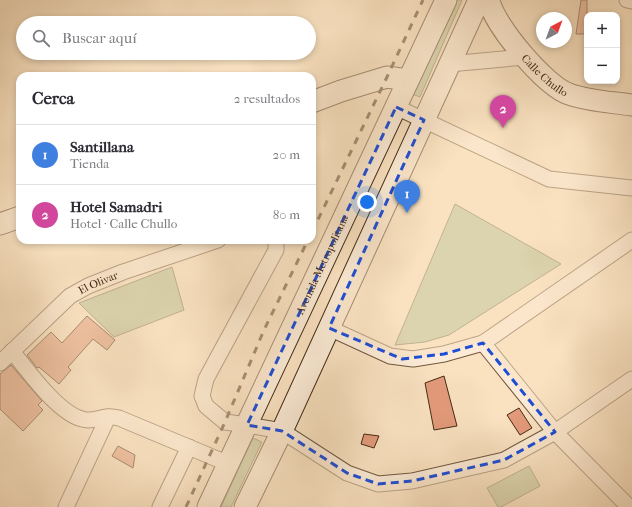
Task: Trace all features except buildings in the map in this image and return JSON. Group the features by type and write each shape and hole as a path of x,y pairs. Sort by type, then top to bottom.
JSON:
{"main road":[{"name":"Avenida Metropolitana","path":"208,507 446,0"},
{"path":"245,507 282,431 479,0"},
{"name":"Calle Chullo","path":"489,0 504,31 525,57 554,87 567,94 581,98 632,105"},
{"path":"316,100 387,77 408,80"},
{"path":"0,224 16,218"}],"street":[{"path":"627,0 632,1"},
{"path":"449,64 525,57"},
{"path":"396,107 549,179 632,188"},
{"path":"329,328 390,356 402,358 413,359 444,354 483,343 632,240"},
{"name":"El Olivar","path":"0,362 70,296 88,286 123,272 206,244"},
{"path":"276,244 276,250 206,379 202,396 206,406 225,422 247,424 282,431 347,473 378,484 412,481 504,460 555,432 632,379"},
{"path":"483,343 555,432 629,507"},
{"path":"12,351 57,404 69,413 82,419 94,420 108,416 119,418 229,464"},
{"path":"66,507 108,416"},
{"path":"160,507 189,446"}],"highlighted area":[{"path":"396,107 424,120 329,328 402,359 444,354 483,343 555,432 504,460 412,481 378,484 347,473 282,431 247,425"}],"green space":[{"path":"452,0 462,0 420,97 412,94"},
{"path":"455,204 561,264 449,335 425,342 395,345"},
{"path":"172,267 184,310 114,337 79,303"},
{"path":"253,438 262,442 231,507 221,507"},
{"path":"529,466 540,486 501,507 498,507 487,488"}],"railway":[{"path":"316,224 423,0"},
{"path":"186,507 225,422 264,330 306,244"}],"place":[{"name":"Hotel Samadri","path":"503,128"},
{"name":"Santillana","path":"407,213"}]}
